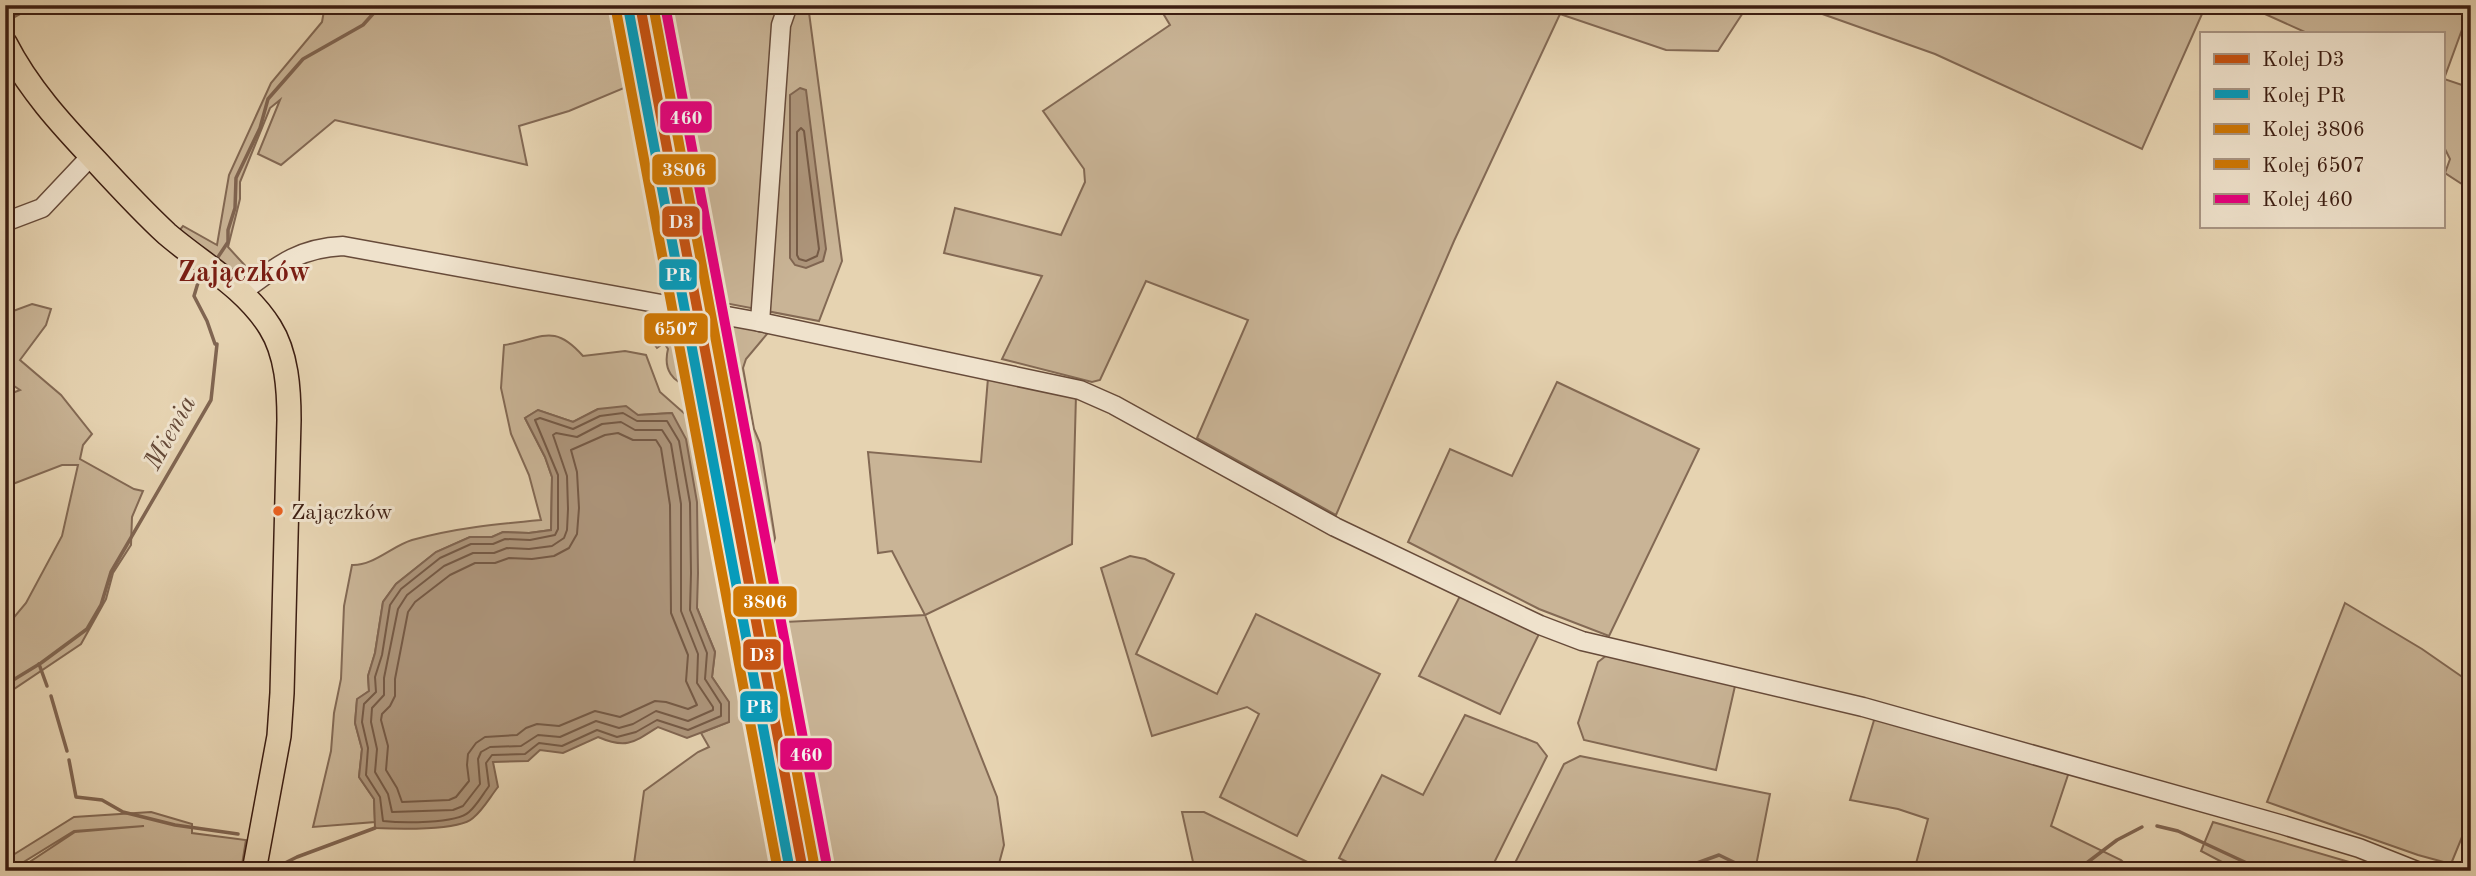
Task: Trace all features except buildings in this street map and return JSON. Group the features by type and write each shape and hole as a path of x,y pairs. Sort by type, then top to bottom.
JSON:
{"main road":[{"path":"5,43 19,70 44,103 120,189 169,235 241,293 262,316 275,338 284,365 289,411 285,623 279,736 254,871"}],"street":[{"path":"760,322 781,25 788,5"},
{"path":"5,222 43,208 91,156"},
{"path":"241,293 298,255 313,249 343,246 760,322 1080,390 1114,405 1335,527 1541,625 1582,641 1876,711 2283,825 2359,848 2417,871"}],"shaded area":[{"path":"325,5 622,5 636,83 569,111 519,126 527,165 335,120 281,165 258,154 280,100 270,108 240,182 240,199 228,247 250,271 279,256 249,281 239,281 177,233 183,226 217,245 229,175 271,83 322,22"},
{"path":"659,5 808,5 842,261 819,321 714,301"},
{"path":"1158,5 1748,5 1718,51 1666,50 1560,14 1454,241 1336,515 1197,438 1248,320 1146,281 1100,380 1092,382 1002,359 1042,276 944,253 955,208 1061,235 1085,182 1084,169 1043,111 1170,25"},
{"path":"1797,5 2206,5 2142,149 1935,54"},
{"path":"2245,5 2471,5 2444,79 2444,32 2305,32"},
{"path":"2444,79 2471,88 2471,190 2445,173 2450,159 2444,147"},
{"path":"32,304 51,309 46,325 20,360 61,395 92,434 83,445 80,459 134,489 143,491 132,517 131,545 113,573 106,599 81,644 5,695 5,628 26,603 62,536 78,465 62,465 5,487 5,396 20,390 5,380 5,314"},
{"path":"652,310 691,316 726,546 782,871 633,871 644,791 709,747 701,733 728,722 729,703 712,677 715,652 697,608 697,552 671,413 638,415 598,409 573,422 538,410 525,418 552,477 551,530 503,532 492,537 470,537 436,552 396,584 383,602 375,653 368,676 369,691 357,700 355,723 362,749 359,777 374,799 375,822 313,827 331,751 334,713 341,679 344,606 352,565 375,559 405,543 428,536 476,527 541,520 529,475 511,434 501,388 504,345 546,335 563,339 583,356 625,351 646,355 660,392 694,422 692,387 674,378 668,369 668,349 664,343 657,348 649,334 648,325"},
{"path":"721,321 764,330 767,334 746,359 743,368 754,429 760,443 775,538 772,548 785,622 925,615 997,797 1004,845 997,871 826,871 778,623 773,627 729,387"},
{"path":"988,378 1076,395 1072,544 925,615 892,551 878,553 868,452 981,462"},
{"path":"1557,382 1699,449 1609,636 1539,609 1408,542 1450,449 1512,476"},
{"path":"1130,556 1145,559 1174,574 1136,654 1217,694 1256,614 1380,674 1297,836 1220,797 1259,714 1247,707 1152,736 1101,568"},
{"path":"1460,596 1539,634 1500,714 1419,676"},
{"path":"2345,603 2422,649 2471,683 2471,815 2451,864 2267,802"},
{"path":"1607,655 1735,686 1716,770 1584,740 1578,723 1598,662"},
{"path":"1465,715 1537,743 1547,756 1490,871 1365,871 1339,858 1382,775 1423,795"},
{"path":"1875,717 2070,769 2051,826 2121,860 2133,871 1914,871 1928,819 1898,809 1850,800"},
{"path":"1580,756 1770,794 1755,871 1511,871 1564,764"},
{"path":"151,812 192,824 192,833 246,840 241,871 16,871 75,832 144,826 74,831 5,871 5,860 74,817"},
{"path":"1182,812 1204,812 1326,871 1195,871"},
{"path":"2213,822 2380,871 2239,871 2201,851"}],"water":[{"path":"800,88 806,90 826,249 823,261 806,268 795,265 790,258 790,95"},
{"path":"626,406 638,415 672,413 686,439 697,502 697,608 715,652 712,677 729,702 729,722 687,738 658,727 629,743 616,743 598,737 563,753 540,750 528,761 493,762 498,787 480,811 466,822 427,828 375,828 374,799 359,777 362,749 355,723 357,699 369,691 368,676 375,653 383,602 396,584 436,552 470,537 492,537 503,532 551,530 552,477 525,418 538,410 573,422 598,409"}],"waterway":[{"path":"6,21 35,5"},
{"name":"Mienia","path":"216,260 228,242 228,230 235,208 236,178 260,128 268,99 303,59 363,25 381,5"},
{"path":"5,128 10,121"},
{"name":"Mienia","path":"5,685 41,663 87,629 101,605 111,572 211,400 217,344 194,296 203,272"},
{"path":"39,664 47,686"},
{"path":"51,696 67,751"},
{"path":"69,760 76,797 102,800 123,812 175,825 238,834"},
{"path":"2157,826 2178,831 2264,871"},
{"path":"2076,871 2117,840 2142,827"},
{"path":"269,871 297,857 375,828"},
{"path":"1675,871 1719,855 1752,871"}],"rail line":[{"name":"D3","path":"640,5 803,871"},
{"name":"3806","path":"653,5 815,869"},
{"name":"460","path":"665,5 827,866"},
{"name":"PR","path":"628,7 790,871"},
{"name":"6507","path":"616,10 778,871"}],"place":[{"name":"Zajączków","path":"278,511"}],"district":[{"name":"Zajączków","path":"244,271"}]}
